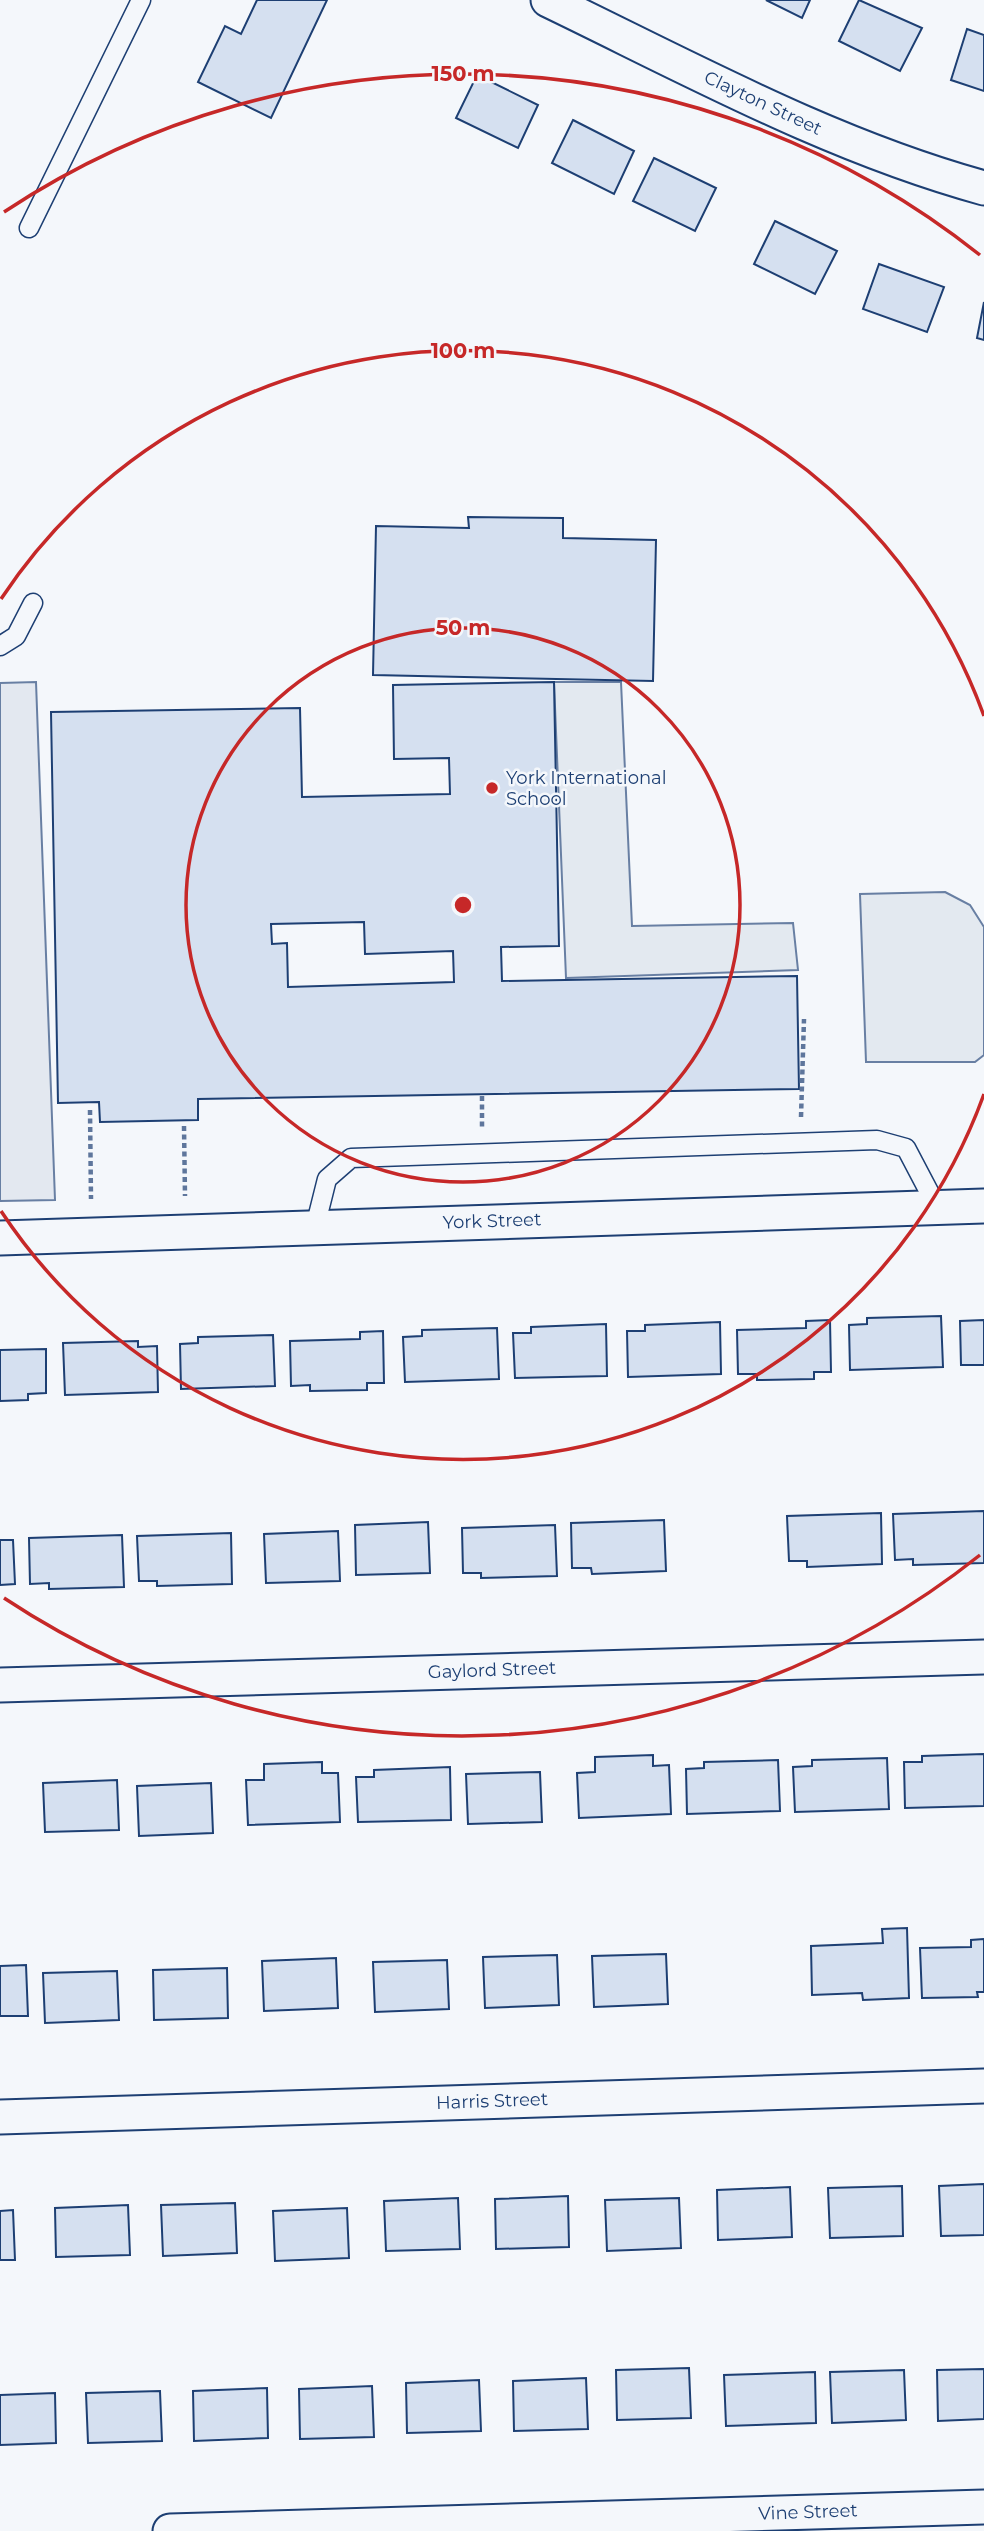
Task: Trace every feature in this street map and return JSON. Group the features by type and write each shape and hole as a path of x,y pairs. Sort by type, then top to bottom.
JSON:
{"street":[{"name":"Clayton Street","path":"548,0 799,122 886,158 984,188"},
{"name":"York Street","path":"0,1238 984,1206"},
{"name":"Gaylord Street","path":"0,1685 984,1657"},
{"name":"Harris Street","path":"0,2117 984,2086"},
{"name":"Vine Street","path":"170,2531 984,2507"}],"lane":[{"path":"29,228 141,0"},
{"path":"0,646 16,636 33,603"},
{"path":"315,1227 327,1179 351,1158 877,1140 906,1148 937,1207"}],"path":[{"path":"801,1143 804,1019"},
{"path":"90,1110 92,1235"},
{"path":"184,1126 187,1232"}],"shaded area":[{"path":"36,682 55,1200 0,1201 0,683"},
{"path":"554,682 621,682 632,926 793,923 798,970 566,978"},
{"path":"945,892 970,905 984,927 984,1055 975,1062 866,1062 860,894"}],"building":[{"path":"257,0 327,0 271,118 198,82 225,26 241,34"},
{"path":"766,0 810,0 802,18"},
{"path":"859,0 922,28 900,71 839,41"},
{"path":"967,29 984,35 984,91 951,80"},
{"path":"477,75 538,105 518,148 456,118"},
{"path":"573,120 634,151 614,194 552,163"},
{"path":"654,158 716,188 695,231 633,201"},
{"path":"775,221 837,251 815,294 754,264"},
{"path":"879,264 944,287 927,332 863,309"},
{"path":"984,302 984,340 977,338"},
{"path":"468,517 563,518 563,538 656,540 653,681 373,675 376,526 469,528"},
{"path":"554,682 559,946 501,947 502,981 797,976 799,1089 198,1099 198,1120 100,1122 99,1102 58,1103 51,712 300,708 302,797 450,794 449,758 394,759 393,685","holes":["364,922 365,954 453,951 454,982 288,987 287,943 272,944 271,924"]},
{"path":"941,1316 943,1367 850,1370 849,1325 867,1324 867,1318"},
{"path":"830,1320 831,1372 814,1372 814,1379 757,1380 757,1374 738,1374 737,1330 806,1328 806,1321"},
{"path":"984,1320 984,1365 961,1365 960,1321"},
{"path":"720,1322 721,1374 628,1377 627,1331 645,1331 645,1325"},
{"path":"606,1324 607,1376 515,1378 513,1333 531,1333 531,1327"},
{"path":"497,1328 499,1379 405,1382 403,1337 422,1336 422,1330"},
{"path":"383,1331 384,1383 367,1383 367,1390 310,1391 310,1385 291,1386 290,1341 360,1339 360,1332"},
{"path":"273,1335 275,1386 181,1389 180,1344 198,1343 198,1337"},
{"path":"138,1341 138,1347 157,1346 158,1392 65,1395 63,1343"},
{"path":"46,1349 46,1393 28,1394 28,1400 0,1401 0,1350"},
{"path":"984,1511 984,1563 913,1565 913,1559 895,1560 893,1514"},
{"path":"881,1513 882,1564 807,1567 807,1561 789,1561 787,1516"},
{"path":"664,1520 666,1571 592,1574 591,1568 572,1568 571,1523"},
{"path":"428,1522 430,1573 356,1575 355,1525"},
{"path":"555,1525 557,1576 481,1578 481,1573 463,1573 462,1528"},
{"path":"338,1531 340,1581 266,1583 264,1534"},
{"path":"231,1533 232,1584 157,1586 157,1581 139,1581 137,1536"},
{"path":"122,1535 124,1587 49,1589 49,1583 30,1584 29,1538"},
{"path":"0,1540 13,1540 15,1584 0,1585"},
{"path":"984,1754 984,1806 905,1808 904,1762 922,1762 922,1756"},
{"path":"653,1755 653,1766 669,1765 671,1814 579,1818 577,1773 595,1772 595,1757"},
{"path":"887,1758 889,1809 795,1812 793,1767 812,1766 812,1760"},
{"path":"778,1760 780,1811 687,1814 686,1769 704,1768 704,1762"},
{"path":"322,1762 322,1773 338,1773 340,1822 248,1825 246,1780 264,1780 264,1764"},
{"path":"450,1767 451,1820 358,1822 356,1777 374,1777 374,1770"},
{"path":"540,1772 542,1822 468,1824 466,1774"},
{"path":"117,1780 119,1830 45,1832 43,1783"},
{"path":"211,1783 213,1833 139,1836 137,1786"},
{"path":"907,1928 909,1998 863,2000 862,1993 812,1995 811,1946 883,1943 882,1929"},
{"path":"984,1939 984,1992 977,1992 978,1997 922,1998 920,1948 971,1947 971,1940"},
{"path":"666,1954 668,2004 594,2007 592,1956"},
{"path":"557,1955 559,2005 485,2008 483,1957"},
{"path":"336,1958 338,2008 264,2011 262,1961"},
{"path":"447,1960 449,2009 375,2012 373,1962"},
{"path":"26,1965 28,2016 0,2016 0,1966"},
{"path":"227,1968 228,2018 154,2020 153,1970"},
{"path":"117,1971 119,2020 45,2023 43,1973"},
{"path":"984,2184 984,2235 941,2236 939,2186"},
{"path":"902,2186 903,2236 830,2238 828,2188"},
{"path":"790,2187 792,2237 718,2240 717,2190"},
{"path":"568,2196 569,2247 496,2249 495,2199"},
{"path":"458,2198 460,2249 386,2251 384,2201"},
{"path":"679,2198 681,2248 607,2251 605,2200"},
{"path":"235,2203 237,2253 163,2256 161,2205"},
{"path":"128,2205 130,2255 56,2257 55,2208"},
{"path":"347,2208 349,2258 275,2261 273,2211"},
{"path":"13,2210 15,2260 0,2260 0,2211"},
{"path":"689,2368 691,2418 617,2420 616,2370"},
{"path":"984,2369 984,2419 938,2421 937,2370"},
{"path":"904,2370 906,2420 832,2423 830,2372"},
{"path":"815,2372 816,2423 726,2426 724,2375"},
{"path":"586,2378 588,2429 514,2431 513,2381"},
{"path":"479,2380 481,2431 407,2433 406,2383"},
{"path":"372,2386 374,2437 300,2439 299,2389"},
{"path":"267,2388 268,2438 194,2441 193,2391"},
{"path":"160,2391 162,2441 88,2443 86,2393"},
{"path":"55,2393 56,2443 0,2445 0,2395"}],"place":[{"name":"York International School","path":"492,788"}]}
